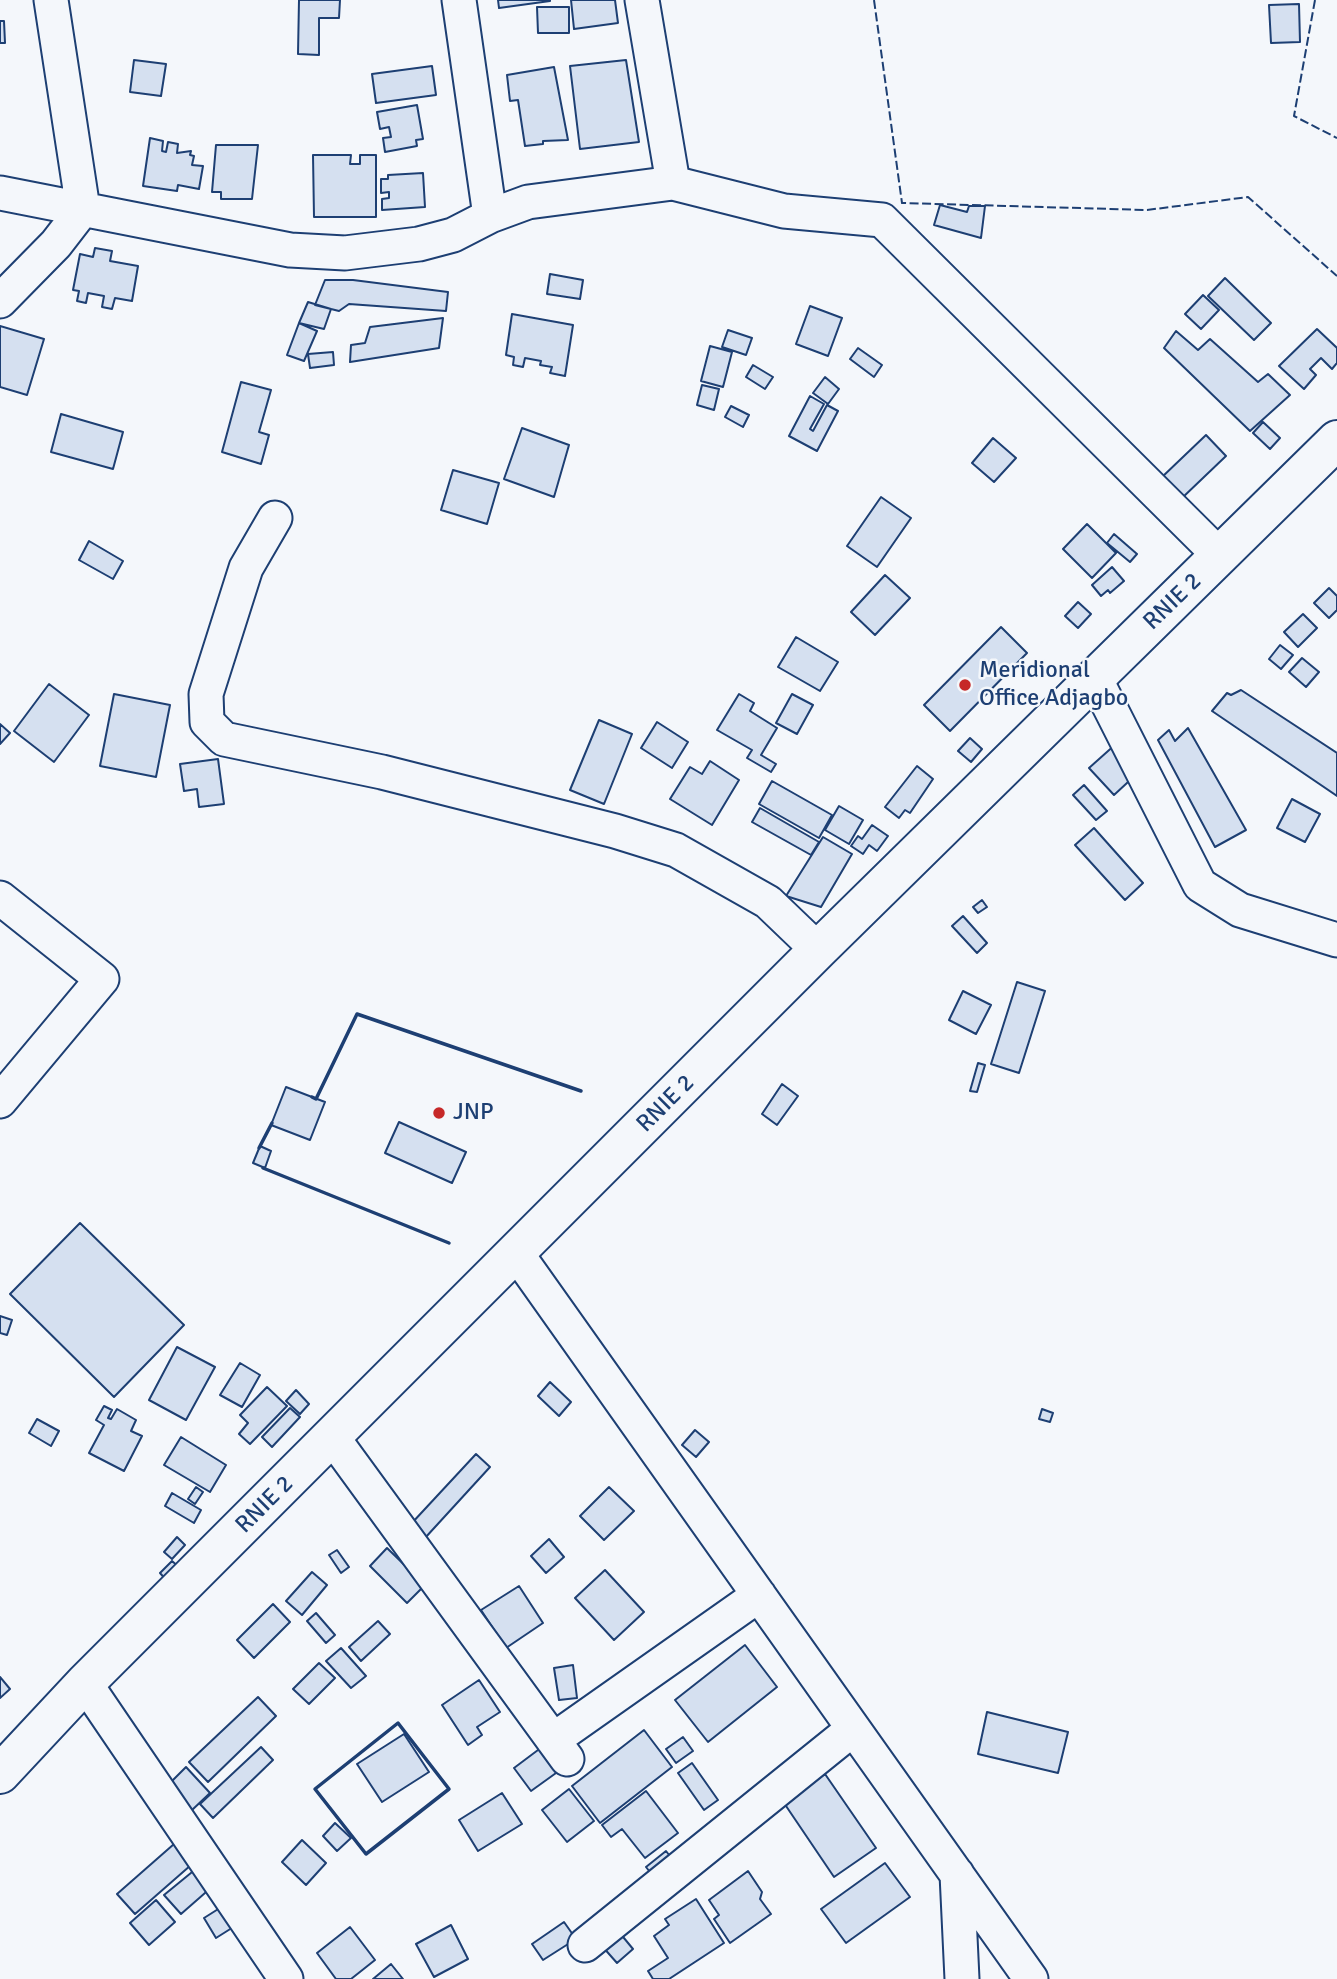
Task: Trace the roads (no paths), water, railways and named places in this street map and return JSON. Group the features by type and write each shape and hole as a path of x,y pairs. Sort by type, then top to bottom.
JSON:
{"highway":[{"name":"RNIE 2","path":"0,1774 85,1683 517,1254 818,950 1221,557 1337,440"}],"street":[{"path":"0,301 56,244 83,209 51,0"},
{"path":"459,0 490,216"},
{"path":"642,0 673,183"},
{"path":"0,193 290,250 345,253 419,244 453,235 490,216 528,202 673,183 784,211 882,220 1221,557"},
{"path":"275,518 246,568 206,694 207,722 224,739 382,772 615,831 676,850 768,902 818,950"},
{"path":"1095,678 1200,885 1240,910 1337,940"},
{"path":"0,898 102,979 0,1101"},
{"path":"517,1254 1031,1979"},
{"path":"333,1438 560,1749 759,1595"},
{"path":"85,1683 286,1979"},
{"path":"585,1945 853,1729"},
{"path":"957,1874 962,1979"}],"place":[{"name":"Meridional Office Adjagbo","path":"965,685"},
{"name":"JNP","path":"439,1113"}]}
